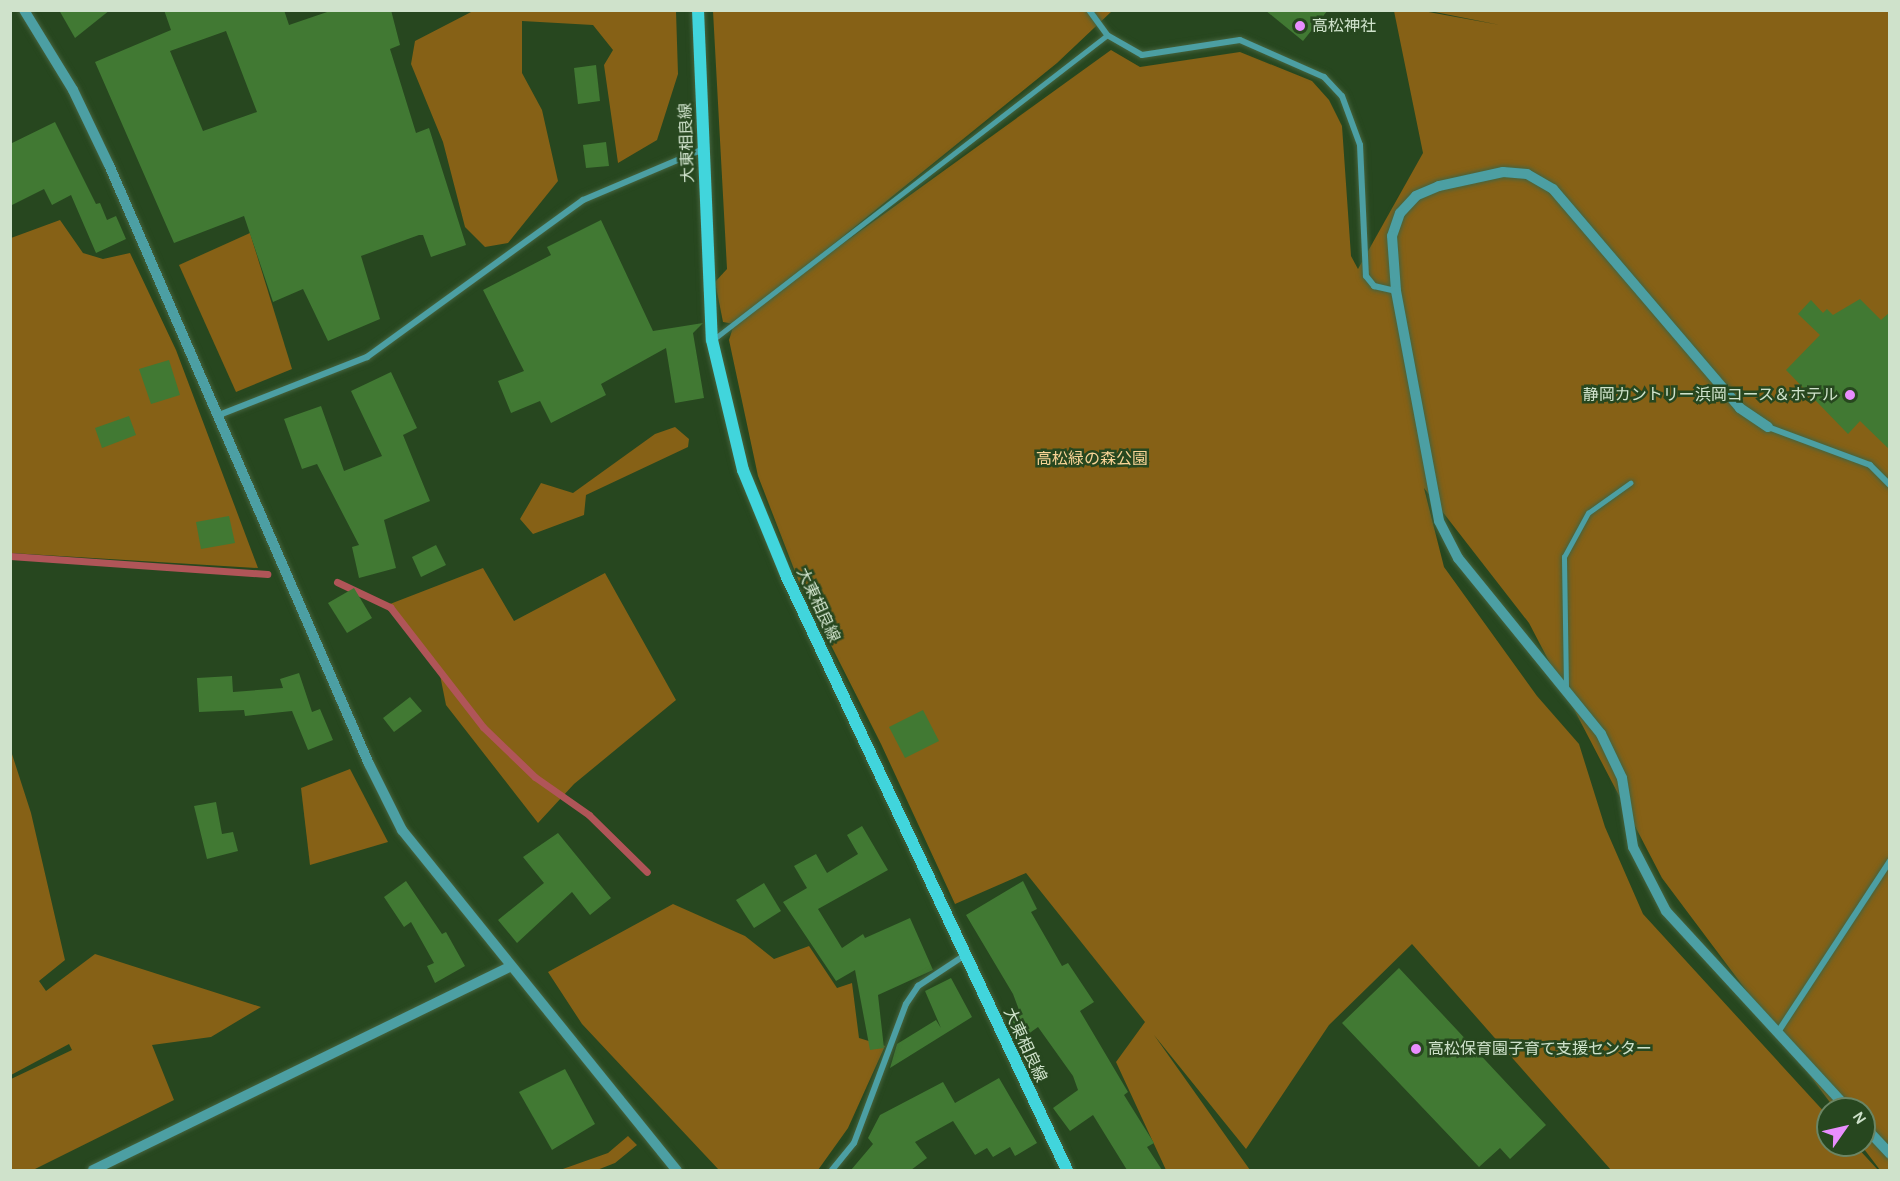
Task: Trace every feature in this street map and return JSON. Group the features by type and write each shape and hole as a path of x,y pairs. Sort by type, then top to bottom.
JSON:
{"main road":[{"name":"大東相良線","path":"698,10 712,340 743,470 786,575 1067,1170"}],"street":[{"path":"24,10 73,90 219,415 369,764 402,830 510,967 676,1170"},
{"path":"1089,10 1107,35 1142,55 1240,40 1324,77 1342,96 1360,145 1366,276 1374,285 1396,291"},
{"path":"219,415 367,357 583,200 705,149"},
{"path":"1837,1097 1656,895 1633,847 1615,759 1566,690 1458,558 1439,521 1396,291 1392,236 1400,213 1416,196 1439,186 1503,172 1527,174 1553,189 1740,408 1768,427 1870,465 1890,485"},
{"path":"1778,1032 1890,861"},
{"path":"832,1170 854,1143 906,1004 918,986 965,956"},
{"path":"93,1170 510,967"},
{"path":"1876,1139 1890,1154"}],"lane":[{"path":"712,340 1107,35"},
{"path":"1566,690 1564,557 1588,513 1630,483"}],"green space":[{"path":"473,11 676,11 678,74 657,140 618,163 604,65 613,50 593,25 522,21 522,73 542,110 558,181 508,243 485,247 465,227 443,142 411,64 415,41"},
{"name":"高松緑の森公園","path":"713,11 1112,11 1057,63 762,302 1111,50 1140,67 1240,52 1312,81 1329,100 1342,126 1351,256 1358,269 1423,153 1394,11 1423,11 1500,25 1430,11 1889,11 1889,1170 1880,1170 1870,1157 1876,1157 1876,1097 1826,1097 1662,878 1529,623 1424,488 1444,567 1537,696 1579,744 1605,827 1643,914 1816,1103 1816,1157 1866,1157 1878,1170 1611,1170 1412,944 1329,1025 1246,1149 1154,1035 1250,1170 1166,1170 1116,1062 1145,1022 1026,873 955,904 881,744 799,582 758,476 729,340 734,324 723,322 715,282 727,269"},
{"path":"60,220 83,253 103,259 130,253 176,350 258,568 11,553 11,238"},
{"path":"250,233 292,369 236,392 179,265"},
{"path":"675,427 689,439 688,447 586,495 584,515 533,534 520,519 541,483 573,493 655,434"},
{"path":"483,568 514,621 605,573 676,700 574,784 538,823 446,705 438,665 390,604"},
{"path":"11,751 31,813 65,960 39,981 46,991 95,954 261,1007 211,1037 152,1045 174,1100 33,1170 11,1170 11,1079 72,1050 69,1044 11,1075"},
{"path":"350,769 388,842 310,865 301,788"},
{"path":"673,904 745,936 774,959 809,946 837,988 852,983 859,1038 885,1046 848,1128 818,1170 719,1170 582,1024 548,972"},
{"path":"628,1136 637,1145 615,1163 597,1170 560,1170 608,1153"}],"building":[{"path":"59,10 110,10 75,38"},
{"path":"164,10 284,10 289,25 333,10 391,10 400,45 390,49 416,133 429,128 466,245 431,257 423,235 419,235 361,256 380,319 328,341 303,289 273,302 244,216 174,243 95,62 171,30","holes":["226,31 257,112 203,131 170,51"]},
{"name":"高松神社","path":"1265,10 1328,10 1303,41"},
{"path":"596,65 600,101 578,104 574,68"},
{"path":"55,122 96,204 100,203 107,220 116,216 126,239 96,253 71,195 52,205 44,189 10,206 10,144"},
{"path":"606,142 609,166 586,168 583,145"},
{"path":"601,220 653,331 703,323 693,333 704,398 675,403 666,348 601,384 606,395 551,423 540,401 511,413 498,381 524,371 483,290 551,255 547,247"},
{"name":"静岡カントリー浜岡コース＆ホテル","path":"1860,299 1881,320 1890,312 1890,450 1860,421 1848,434 1786,370 1820,335 1798,314 1811,300 1823,313 1827,309 1833,315"},
{"path":"169,360 180,395 151,404 139,369"},
{"path":"391,372 417,428 403,435 430,501 384,520 396,568 359,578 352,547 359,545 317,464 302,469 284,419 321,406 344,471 382,456 351,391"},
{"path":"129,416 136,435 102,448 95,428"},
{"path":"229,516 235,543 201,549 196,522"},
{"path":"436,545 446,565 421,577 412,557"},
{"path":"354,588 372,618 347,633 328,603"},
{"path":"299,673 312,712 320,709 333,740 308,750 292,711 245,716 244,710 199,712 197,678 232,676 233,692 283,688 280,679"},
{"path":"410,697 422,711 394,732 383,718"},
{"path":"923,710 939,741 905,758 889,727"},
{"path":"216,802 222,834 233,832 238,851 207,859 194,806"},
{"path":"862,826 888,870 818,909 842,948 863,934 865,938 910,918 933,970 878,995 884,1048 870,1050 855,970 836,981 783,902 807,888 794,866 816,854 827,873 858,854 847,835"},
{"path":"558,833 611,898 590,915 572,892 517,943 498,920 544,883 523,857"},
{"path":"406,881 442,934 446,932 465,966 435,983 427,966 434,963 411,922 404,927 384,897"},
{"path":"1023,881 1037,909 1031,912 1062,966 1068,963 1094,1002 1080,1011 1128,1092 1124,1095 1154,1143 1147,1147 1162,1170 1127,1170 1093,1115 1070,1131 1053,1108 1078,1090 1073,1076 1038,1027 1024,1037 1012,1021 1021,1015 1013,994 966,915"},
{"path":"764,883 781,911 754,928 736,900"},
{"path":"1399,968 1546,1125 1510,1159 1500,1148 1479,1167 1342,1023"},
{"path":"951,978 972,1017 890,1068 897,1044 936,1020 941,1028 925,991"},
{"path":"565,1069 595,1124 552,1150 519,1092"},
{"path":"999,1078 1037,1143 1015,1156 1010,1147 993,1157 987,1148 975,1155 953,1121 915,1142 927,1158 911,1170 851,1170 873,1144 868,1138 880,1115 943,1082 955,1103"}],"waterway":[{"path":"10,556 267,574"},
{"path":"337,582 390,607 483,727 535,777 589,815 647,872"}],"place":[{"name":"高松神社","path":"1300,26"},
{"name":"静岡カントリー浜岡コース＆ホテル","path":"1850,395"},
{"name":"高松保育園子育て支援センター","path":"1416,1049"}]}
